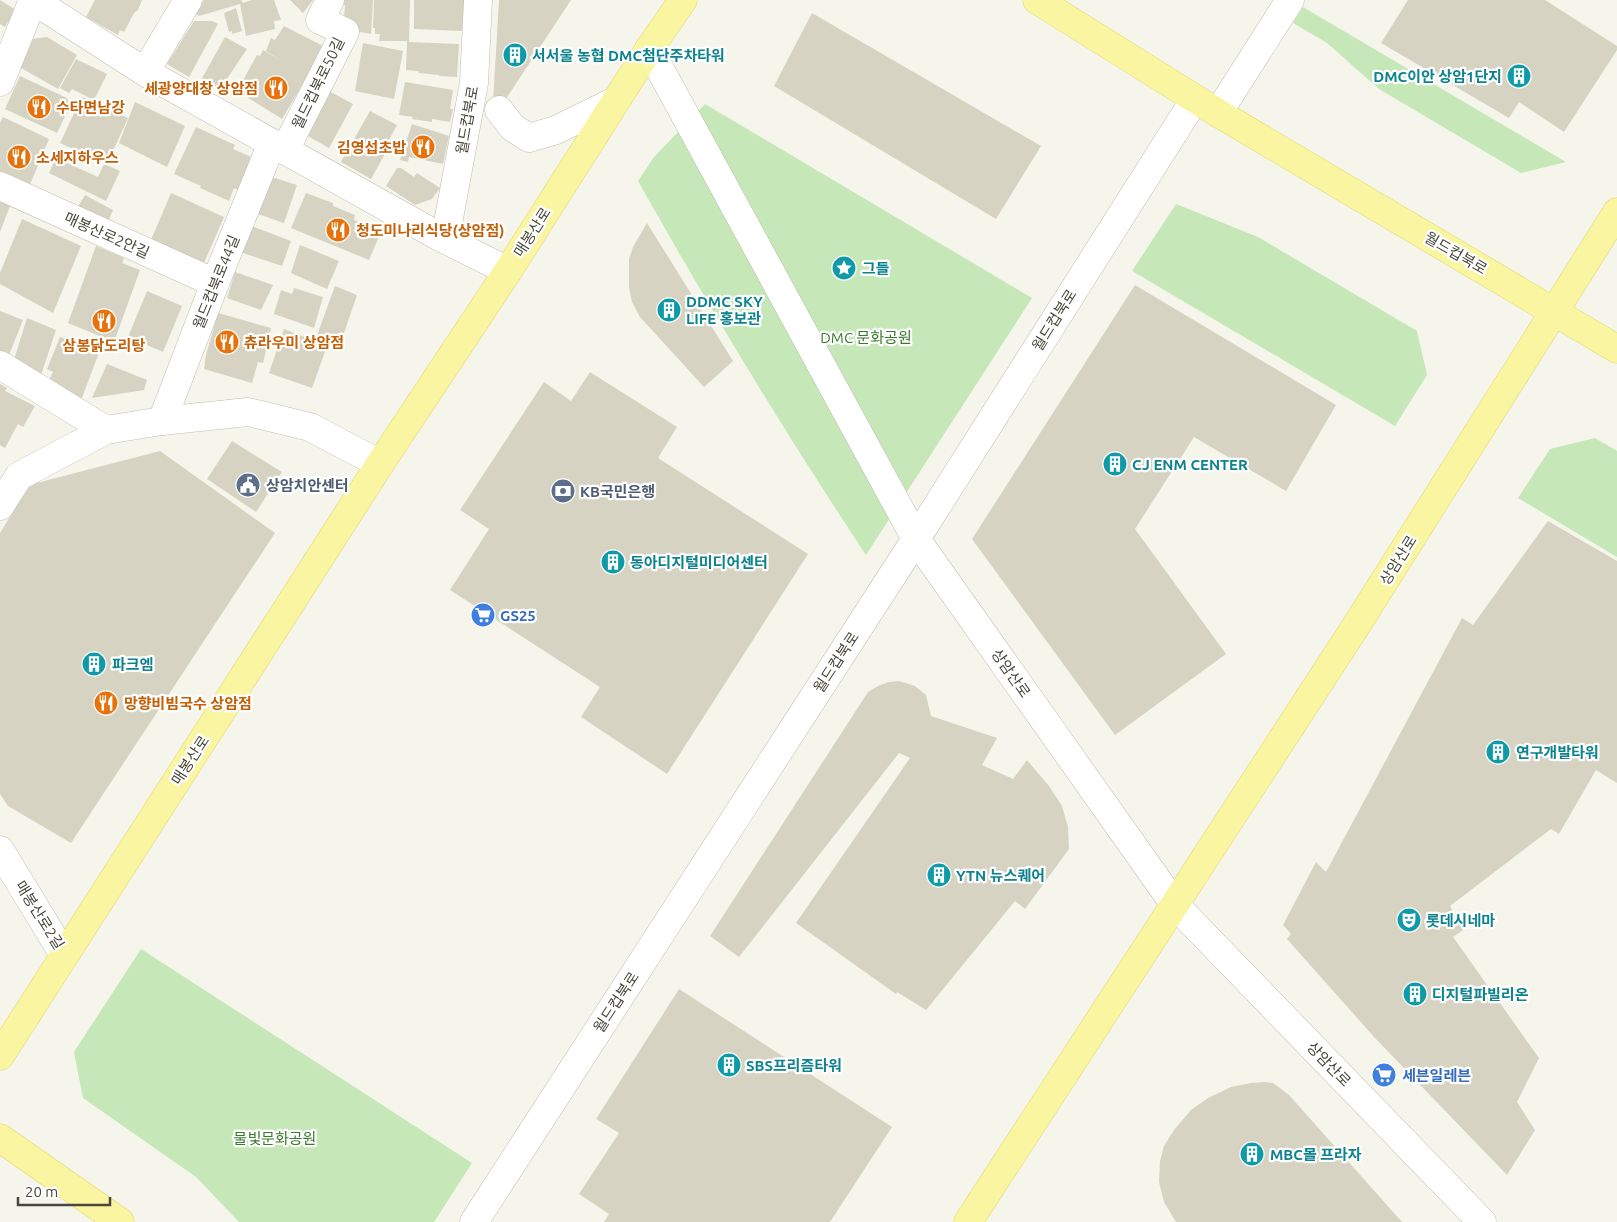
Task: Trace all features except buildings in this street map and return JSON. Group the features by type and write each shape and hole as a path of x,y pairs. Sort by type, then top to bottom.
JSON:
{"main road":[{"name":"매봉산로","path":"0,1056 380,464 508,271 649,49 683,0"},
{"name":"월드컵북로","path":"1037,0 1218,113 1617,349"},
{"name":"상암산로","path":"968,1222 1356,626 1617,212"},
{"path":"0,1138 120,1222"}],"street":[{"path":"0,82 33,0 145,72 440,237 508,271"},
{"path":"145,72 188,0"},
{"name":"월드컵북로50길","path":"279,147 344,32 320,20 330,0"},
{"name":"월드컵북로","path":"440,237 448,223 474,83 478,0"},
{"path":"1218,113 1290,0"},
{"name":"상암산로","path":"649,49 916,539 1175,905 1482,1222"},
{"name":"월드컵북로","path":"474,1222 916,539 1195,99"},
{"path":"498,110 512,127 529,138 556,130 615,102"},
{"name":"월드컵북로44길","path":"162,421 215,283 279,147"},
{"name":"매봉산로2안길","path":"0,186 215,283"},
{"path":"0,365 106,430"},
{"path":"0,506 20,476 106,430 162,421 248,412 310,427 380,464"},
{"name":"매봉산로2길","path":"0,850 64,955"}],"green space":[{"path":"1303,7 1566,162 1521,173 1379,89 1327,43 1293,23"},
{"name":"DMC 문화공원","path":"705,104 1032,298 866,555 806,463 749,370 638,181 654,157"},
{"path":"1176,204 1258,237 1417,331 1427,375 1395,426 1132,271"},
{"path":"1595,438 1617,451 1617,557 1518,498 1550,449"},
{"name":"물빛문화공원","path":"141,949 472,1163 434,1222 239,1222 196,1177 83,1098 74,1052"}],"place":[{"name":"서서울 농협 DMC첨단주차타워","path":"515,55"},
{"name":"DMC이안 상암1단지","path":"1519,76"},
{"name":"세광양대창 상암점","path":"276,88"},
{"name":"수타면남강","path":"39,107"},
{"name":"김영섭초밥","path":"423,147"},
{"name":"소세지하우스","path":"19,157"},
{"name":"청도미나리식당(상암점)","path":"338,230"},
{"name":"그들","path":"844,268"},
{"name":"DDMC SKY LIFE 홍보관","path":"669,310"},
{"name":"삼봉닭도리탕","path":"104,321"},
{"name":"츄라우미 상암점","path":"227,342"},
{"name":"CJ ENM CENTER","path":"1115,464"},
{"name":"상암치안센터","path":"248,485"},
{"name":"KB국민은행","path":"563,491"},
{"name":"동아디지털미디어센터","path":"613,562"},
{"name":"GS25","path":"483,615"},
{"name":"파크엠","path":"94,664"},
{"name":"망향비빔국수 상암점","path":"106,703"},
{"name":"연구개발타워","path":"1498,752"},
{"name":"YTN 뉴스퀘어","path":"939,875"},
{"name":"롯데시네마","path":"1409,920"},
{"name":"디지털파빌리온","path":"1415,994"},
{"name":"SBS프리즘타워","path":"729,1065"},
{"name":"세븐일레븐","path":"1384,1075"},
{"name":"MBC몰 프라자","path":"1252,1154"}]}
